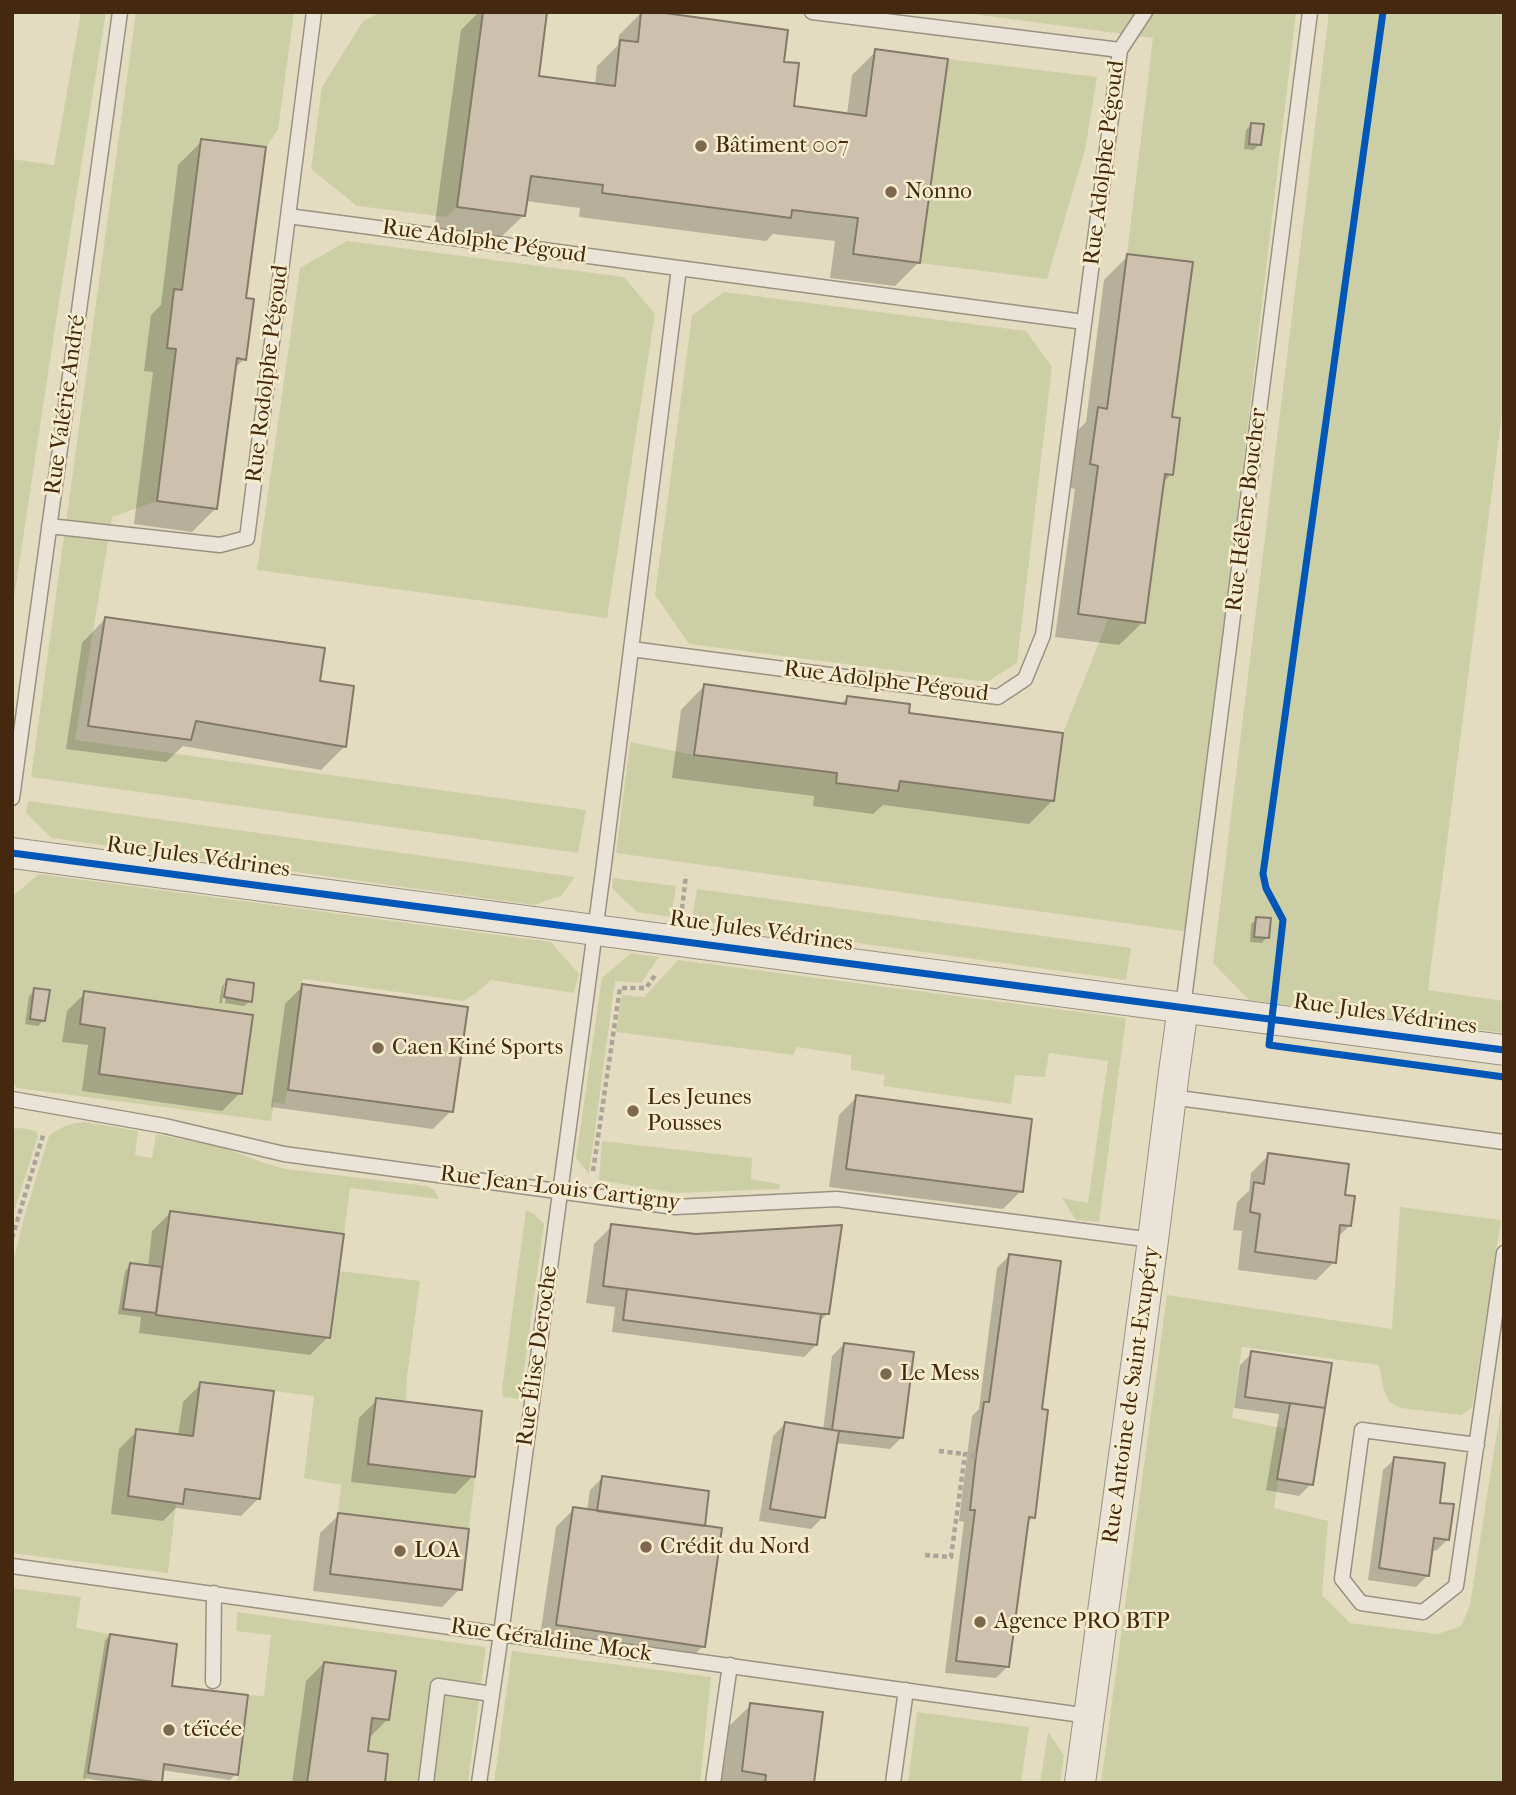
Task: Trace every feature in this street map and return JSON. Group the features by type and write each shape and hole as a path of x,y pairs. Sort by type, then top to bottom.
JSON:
{"street":[{"name":"Rue Jules Védrines","path":"12,853 1504,1050"},
{"name":"Rue Antoine de Saint-Exupéry","path":"1080,1783 1183,1007"}],"lane":[{"name":"Rue Valérie André","path":"12,798 120,12"},
{"name":"Rue Rodolphe Pégoud","path":"50,526 220,545 247,538 314,12"},
{"path":"812,12 1119,50"},
{"name":"Rue Adolphe Pégoud","path":"631,649 998,697 1026,679 1042,635 1119,50 1145,12"},
{"name":"Rue Hélène Boucher","path":"1183,1007 1310,12"},
{"name":"Rue Adolphe Pégoud","path":"288,216 1084,321"},
{"path":"594,929 679,268"},
{"name":"Rue Élise Deroche","path":"480,1783 594,929"},
{"path":"1171,1097 1504,1142"},
{"name":"Rue Jean-Louis Cartigny","path":"12,1098 165,1126 284,1154 675,1207 837,1199 1153,1240"},
{"path":"1477,1445 1362,1430 1342,1579 1361,1603 1423,1612 1456,1586 1477,1445 1504,1253"},
{"name":"Rue Géraldine Mock","path":"12,1566 1089,1716"},
{"path":"213,1681 214,1593"},
{"path":"713,1783 730,1665"},
{"path":"426,1783 438,1686 492,1694"},
{"path":"893,1783 906,1690"}],"path":[{"path":"590,1196 620,988 646,988 678,940 686,875"},
{"path":"12,1238 52,1106"},
{"path":"939,1451 976,1456"},
{"path":"925,1555 951,1557 965,1454"}],"green space":[{"path":"81,12 106,12 12,611 12,159 54,165"},
{"path":"136,12 294,12 278,130 266,147 202,139 182,290 174,290 167,347 176,349 157,501 112,517 75,740 586,810 578,853 31,777"},
{"path":"381,12 483,12 457,207 446,217 357,206 311,169 322,87 363,21"},
{"path":"958,12 1296,12 1189,932 616,853 630,742 694,755 1054,801 1063,733 1109,617 1145,622 1193,263 1127,254 1153,38"},
{"path":"1329,12 1504,12 1504,398 1428,990 1504,1001 1504,1033 1249,1000 1213,963"},
{"path":"948,59 1097,77 1085,150 1047,279 920,263"},
{"path":"347,241 624,277 655,314 607,618 257,570 300,268"},
{"path":"724,292 1026,331 1052,367 1017,663 987,682 689,644 655,595 692,315"},
{"path":"28,801 575,877 561,896 534,905 52,838 26,813"},
{"path":"39,874 551,942 579,974 574,993 491,980 463,1001 303,979 285,1104 274,1102 271,1121 17,1088 12,1081 12,911 14,895"},
{"path":"613,878 676,886 671,917 637,912 612,888"},
{"path":"697,889 1131,948 1126,980 692,920"},
{"path":"631,953 659,957 641,983 615,981 589,1174 576,1158 602,978"},
{"path":"678,960 1126,1018 1099,1222 1076,1220 1062,1198 1088,1203 1108,1061 1049,1053 1045,1077 1015,1075 1011,1104 883,1086 885,1075 851,1070 851,1055 796,1047 794,1055 616,1032 622,995 644,997"},
{"path":"85,1122 138,1131 135,1155 152,1158 156,1134 224,1148 286,1169 427,1186 434,1190 439,1199 350,1188 344,1234 170,1211 162,1267 130,1264 123,1309 329,1338 339,1271 420,1281 406,1402 368,1464 475,1477 469,1529 338,1513 341,1485 304,1478 314,1396 201,1382 193,1436 136,1430 128,1496 176,1503 168,1573 12,1553 12,1268 49,1136 66,1126"},
{"path":"12,1129 36,1131 38,1136 12,1218"},
{"path":"602,1141 752,1158 751,1179 780,1184 779,1189 675,1193 599,1180"},
{"path":"1400,1207 1501,1220 1472,1408 1461,1415 1401,1408 1389,1402 1379,1365 1242,1347 1232,1418 1286,1429 1274,1508 1328,1521 1322,1595 1350,1623 1438,1634 1461,1626 1470,1605 1504,1387 1504,1783 1101,1783 1167,1295 1392,1329"},
{"path":"526,1210 544,1224 520,1399 503,1397 502,1389"},
{"path":"12,1588 81,1597 76,1628 110,1634 85,1783 12,1783"},
{"path":"237,1612 486,1647 468,1783 237,1783 248,1695 264,1696 271,1635 236,1631"},
{"path":"512,1651 711,1677 700,1783 494,1783"},
{"path":"917,1712 1029,1727 1021,1783 908,1783"},
{"path":"1048,1732 1064,1755 1060,1783 1040,1783"}],"building":[{"name":"Bâtiment 007","path":"483,12 547,12 539,76 615,86 620,40 638,42 641,12 788,30 784,62 799,63 794,106 866,116 875,49 948,59 920,263 853,254 858,218 792,210 791,218 602,193 603,185 531,176 525,216 457,207"},
{"path":"1251,123 1264,124 1261,145 1249,144"},
{"path":"201,139 266,147 246,298 254,299 246,360 237,358 217,509 157,501 176,349 167,348 174,289 182,290"},
{"path":"1127,254 1193,262 1172,417 1180,418 1173,475 1165,474 1145,623 1078,614 1098,466 1090,464 1098,407 1107,409"},
{"path":"105,617 325,648 320,681 354,686 346,747 196,721 191,740 88,726"},
{"path":"704,684 846,704 847,696 910,704 909,713 1063,733 1054,801 900,781 898,791 836,783 837,773 694,755"},
{"path":"1256,917 1271,918 1269,938 1254,937"},
{"path":"227,979 254,983 252,1002 224,997"},
{"name":"Caen Kiné Sports","path":"302,984 468,1007 453,1112 288,1090"},
{"path":"34,988 50,990 45,1021 30,1019"},
{"path":"84,991 253,1015 242,1094 99,1074 105,1028 80,1024"},
{"path":"856,1095 1032,1119 1023,1192 846,1169"},
{"path":"1268,1153 1349,1164 1345,1195 1355,1196 1351,1226 1340,1225 1336,1263 1255,1252 1260,1214 1250,1212 1254,1182 1264,1184"},
{"path":"170,1211 344,1234 330,1338 156,1315"},
{"path":"611,1224 696,1234 842,1225 829,1314 603,1286"},
{"path":"1009,1254 1061,1261 1042,1409 1048,1410 1035,1518 1029,1517 1009,1667 956,1661 975,1510 970,1510 976,1456 984,1402 989,1402"},
{"path":"130,1263 162,1267 156,1313 123,1309"},
{"path":"627,1289 821,1314 817,1345 623,1320"},
{"path":"844,1343 914,1352 903,1438 832,1430"},
{"path":"1251,1351 1332,1363 1325,1408 1245,1397"},
{"path":"200,1382 274,1391 260,1499 185,1489 183,1504 128,1496 136,1429 193,1436"},
{"path":"376,1398 482,1411 475,1477 368,1464"},
{"path":"1290,1403 1325,1408 1313,1485 1277,1479"},
{"path":"785,1422 839,1431 825,1518 770,1509"},
{"path":"1394,1457 1445,1463 1440,1503 1454,1504 1449,1540 1434,1538 1429,1576 1379,1568"},
{"path":"602,1476 709,1491 705,1526 597,1511"},
{"path":"573,1507 722,1528 705,1647 556,1625"},
{"name":"LOA","path":"338,1513 469,1529 462,1590 330,1574"},
{"name":"téïcée","path":"110,1634 177,1644 172,1686 248,1695 238,1775 164,1764 162,1783 88,1773"},
{"path":"324,1662 396,1671 389,1720 372,1718 368,1751 388,1754 385,1783 307,1783"},
{"path":"750,1703 823,1712 814,1783 765,1783 766,1775 742,1771"}],"cycle path":[{"path":"1383,12 1263,874 1266,888 1283,920 1269,1045 1504,1077"},
{"path":"12,853 1504,1050"}],"place":[{"name":"Bâtiment 007","path":"701,146"},
{"name":"Nonno","path":"891,192"},
{"name":"Caen Kiné Sports","path":"378,1048"},
{"name":"Les Jeunes Pousses","path":"633,1111"},
{"name":"Le Mess","path":"886,1374"},
{"name":"Crédit du Nord","path":"646,1547"},
{"name":"LOA","path":"400,1551"},
{"name":"Agence PRO BTP","path":"980,1622"},
{"name":"téïcée","path":"169,1730"}]}
